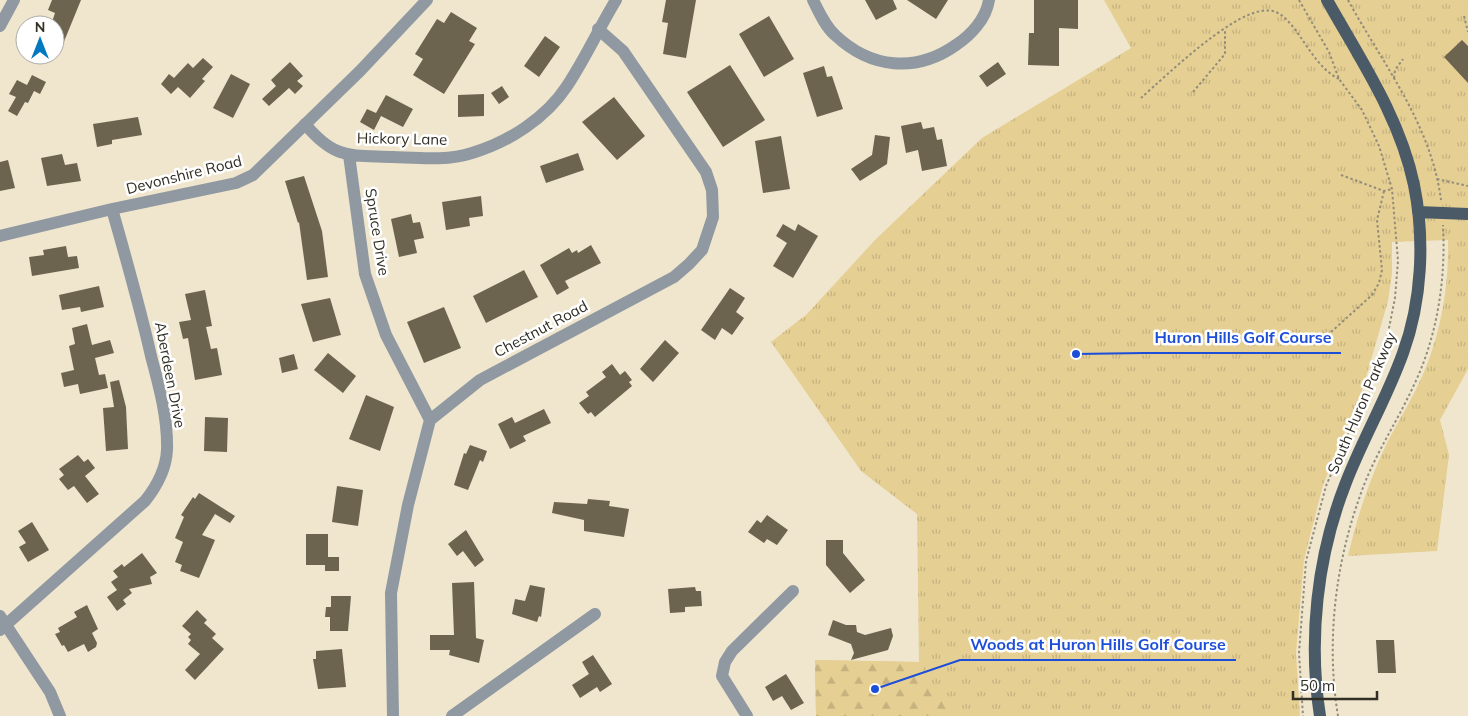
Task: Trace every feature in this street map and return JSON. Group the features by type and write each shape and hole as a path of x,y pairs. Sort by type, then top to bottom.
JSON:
{"main road":[{"name":"South Huron Parkway","path":"1320,716 1315,662 1316,631 1325,555 1344,486 1404,351 1413,318 1418,280 1420,238 1414,184 1396,126 1327,0"},
{"path":"1418,212 1468,214"}],"street":[{"path":"0,26 14,0"},
{"name":"Devonshire Road","path":"0,236 112,209 236,183 253,175 427,0"},
{"name":"Hickory Lane","path":"305,124 318,139 334,152 349,155 438,158 472,154 498,143 530,124 552,106 567,86 616,0"},
{"path":"813,0 834,35 852,48 878,62 904,65 940,57 967,37 987,9 988,0"},
{"name":"Chestnut Road","path":"430,420 449,402 480,380 674,277 702,250 710,229 714,204 706,172 622,51 598,29"},
{"name":"Spruce Drive","path":"349,155 365,274 386,335 430,420"},
{"name":"Aberdeen Drive","path":"2,623 145,501 157,486 164,469 167,451 166,428 161,397 138,302 112,209"},
{"path":"394,716 391,593 408,505 430,420"},
{"path":"746,715 722,676 725,662 732,651 793,591"},
{"path":"452,716 595,614"},
{"path":"2,623 50,692 60,716"}],"path":[{"path":"1299,0 1329,52 1339,79"},
{"path":"1348,0 1422,128 1440,195"},
{"path":"1141,98 1205,43 1225,30 1258,12 1277,12 1286,18 1328,71 1339,79 1355,99 1379,146 1392,189 1398,239 1398,281"},
{"path":"1464,16 1468,32"},
{"path":"1193,92 1225,54 1225,30"},
{"path":"1394,78 1395,70 1403,59"},
{"path":"1341,175 1384,191 1392,189"},
{"path":"1437,179 1468,186"},
{"path":"1331,332 1372,296 1379,284 1382,270 1377,220 1384,191"},
{"path":"1338,716 1333,644 1338,577 1360,495 1383,442 1413,388 1427,350 1438,310 1442,282 1443,225"}],"green space":[{"path":"1104,0 1468,0 1468,369 1440,420 1449,455 1437,551 1348,556 1359,513 1374,472 1417,387 1432,352 1446,289 1448,240 1392,242 1392,274 1388,301 1363,388 1323,485 1304,560 1296,653 1300,716 816,716 815,660 919,662 917,514 861,471 771,342 807,314 875,240 982,138 1131,48"},
{"path":"815,660 919,662 951,716 816,716"}],"building":[{"path":"52,0 81,0 65,39 65,15 54,15 55,13 48,10"},
{"path":"666,0 696,0 686,58 663,54 668,23 662,22"},
{"path":"865,0 893,0 897,9 876,20"},
{"path":"907,0 948,0 936,19"},
{"path":"1034,0 1078,0 1078,29 1059,28 1059,66 1028,65 1029,33 1034,33"},
{"path":"451,12 477,28 469,41 475,44 444,94 413,75 423,59 415,54 437,19 444,23"},
{"path":"769,16 794,59 764,77 739,34"},
{"path":"545,36 560,47 539,77 524,66"},
{"path":"1462,40 1468,46 1468,83 1444,57"},
{"path":"203,58 213,67 202,79 205,81 190,98 178,87 171,94 161,84 169,74 174,78 188,63 193,68"},
{"path":"290,62 303,76 297,81 303,86 295,94 289,88 269,106 262,99 276,86 271,80"},
{"path":"998,62 1006,74 987,87 979,76"},
{"path":"730,65 765,120 723,147 687,92"},
{"path":"824,66 827,77 832,76 843,109 817,117 803,73"},
{"path":"231,74 250,84 233,118 213,108"},
{"path":"32,75 46,82 40,94 34,91 28,103 25,102 17,116 8,111 16,97 9,94 17,80 27,85"},
{"path":"502,86 509,97 499,104 491,93"},
{"path":"484,94 484,116 458,117 458,95"},
{"path":"386,95 413,109 403,127 381,116 374,130 360,122 367,109 376,113"},
{"path":"614,97 645,136 617,160 582,122"},
{"path":"138,117 142,135 112,140 112,144 97,147 93,124"},
{"path":"921,122 923,129 934,127 937,140 942,139 947,166 922,171 918,150 906,153 901,126"},
{"path":"875,135 890,137 887,164 860,181 851,169 872,155"},
{"path":"781,136 790,189 763,193 755,141"},
{"path":"578,153 584,170 546,183 540,166"},
{"path":"62,154 65,165 77,163 81,181 47,186 41,158"},
{"path":"8,160 15,188 0,191 0,162"},
{"path":"304,176 322,231 328,277 307,280 299,222 285,181"},
{"path":"481,196 483,216 469,218 470,226 446,230 442,202"},
{"path":"411,214 413,223 420,222 424,238 414,240 417,253 399,257 391,219"},
{"path":"783,224 795,231 798,224 818,236 793,278 773,266 787,243 776,236"},
{"path":"591,245 601,263 565,281 569,288 557,295 540,265 569,248 572,253 577,250 578,253"},
{"path":"66,246 68,257 77,256 79,268 32,276 29,257 44,255 43,250"},
{"path":"524,270 538,297 486,323 473,296"},
{"path":"99,286 104,307 81,312 80,307 62,310 59,295"},
{"path":"730,288 745,298 736,312 744,318 732,335 722,328 715,340 701,330"},
{"path":"205,290 212,326 206,327 211,349 217,348 222,375 195,380 188,338 183,339 179,322 191,320 185,294"},
{"path":"330,298 341,335 313,342 301,304"},
{"path":"444,307 461,348 424,363 407,322"},
{"path":"87,324 92,345 110,340 114,353 95,358 99,375 105,374 108,388 80,394 78,384 64,387 61,373 74,370 69,346 75,344 72,328"},
{"path":"665,340 679,353 653,382 640,369"},
{"path":"328,353 356,376 343,393 314,370"},
{"path":"294,354 298,369 282,373 279,358"},
{"path":"612,364 620,375 625,371 632,380 629,382 632,386 595,417 591,412 588,414 579,403 589,396 586,392 606,377 602,372"},
{"path":"119,380 126,407 128,449 106,451 103,408 114,407 110,382"},
{"path":"366,395 394,407 380,451 349,439"},
{"path":"544,409 551,423 523,436 526,441 510,449 498,424 512,417 515,423"},
{"path":"205,417 228,418 227,452 204,451"},
{"path":"470,445 487,451 483,462 480,460 468,490 454,485 464,453 466,454"},
{"path":"78,455 84,462 88,459 95,468 85,476 99,494 87,503 74,486 68,490 59,479 64,475 59,469"},
{"path":"337,486 363,490 358,526 332,522"},
{"path":"199,493 235,516 230,523 215,514 202,535 215,540 199,578 180,571 182,565 175,562 183,542 175,538 184,517 181,515 193,497 195,499"},
{"path":"588,499 610,501 609,506 629,509 624,537 584,531 584,520 552,513 554,502 587,504"},
{"path":"767,515 788,530 777,545 767,539 764,543 748,532 757,520 761,523"},
{"path":"32,522 49,550 28,562 19,547 26,543 18,531"},
{"path":"466,530 484,560 475,567 463,551 457,556 448,544"},
{"path":"306,534 328,534 328,557 339,557 339,571 325,571 325,565 306,565"},
{"path":"826,540 843,540 843,553 865,580 850,593 826,565"},
{"path":"142,553 157,573 150,577 152,584 129,589 132,593 123,600 126,604 117,611 107,597 117,590 111,582 118,577 113,571 122,564 124,567"},
{"path":"474,582 476,638 484,640 479,663 449,655 450,650 430,650 430,635 454,635 452,583"},
{"path":"530,585 545,588 541,617 539,616 537,622 512,614 515,599 525,601"},
{"path":"695,587 696,591 701,591 702,606 685,607 685,612 670,613 668,589"},
{"path":"331,596 351,596 348,631 330,631 330,617 325,617 326,607 331,607"},
{"path":"87,605 98,629 92,633 97,643 96,647 88,652 84,644 68,652 55,634 60,632 58,628 77,617 74,612"},
{"path":"197,610 207,620 204,623 216,634 212,638 224,649 195,680 185,670 200,654 188,644 191,640 188,637 191,634 182,626"},
{"path":"833,620 846,625 856,625 857,632 865,635 891,628 893,636 888,650 851,660 854,653 851,644 828,635"},
{"path":"1376,640 1394,640 1396,673 1378,673"},
{"path":"342,649 346,687 318,689 313,659 316,659 316,651"},
{"path":"593,655 612,684 600,692 597,687 580,698 572,685 589,674 582,662"},
{"path":"786,674 804,703 791,710 782,696 773,701 765,687"}],"place":[{"name":"Huron Hills Golf Course","path":"1076,354"},
{"name":"Woods at Huron Hills Golf Course","path":"875,689"}]}
